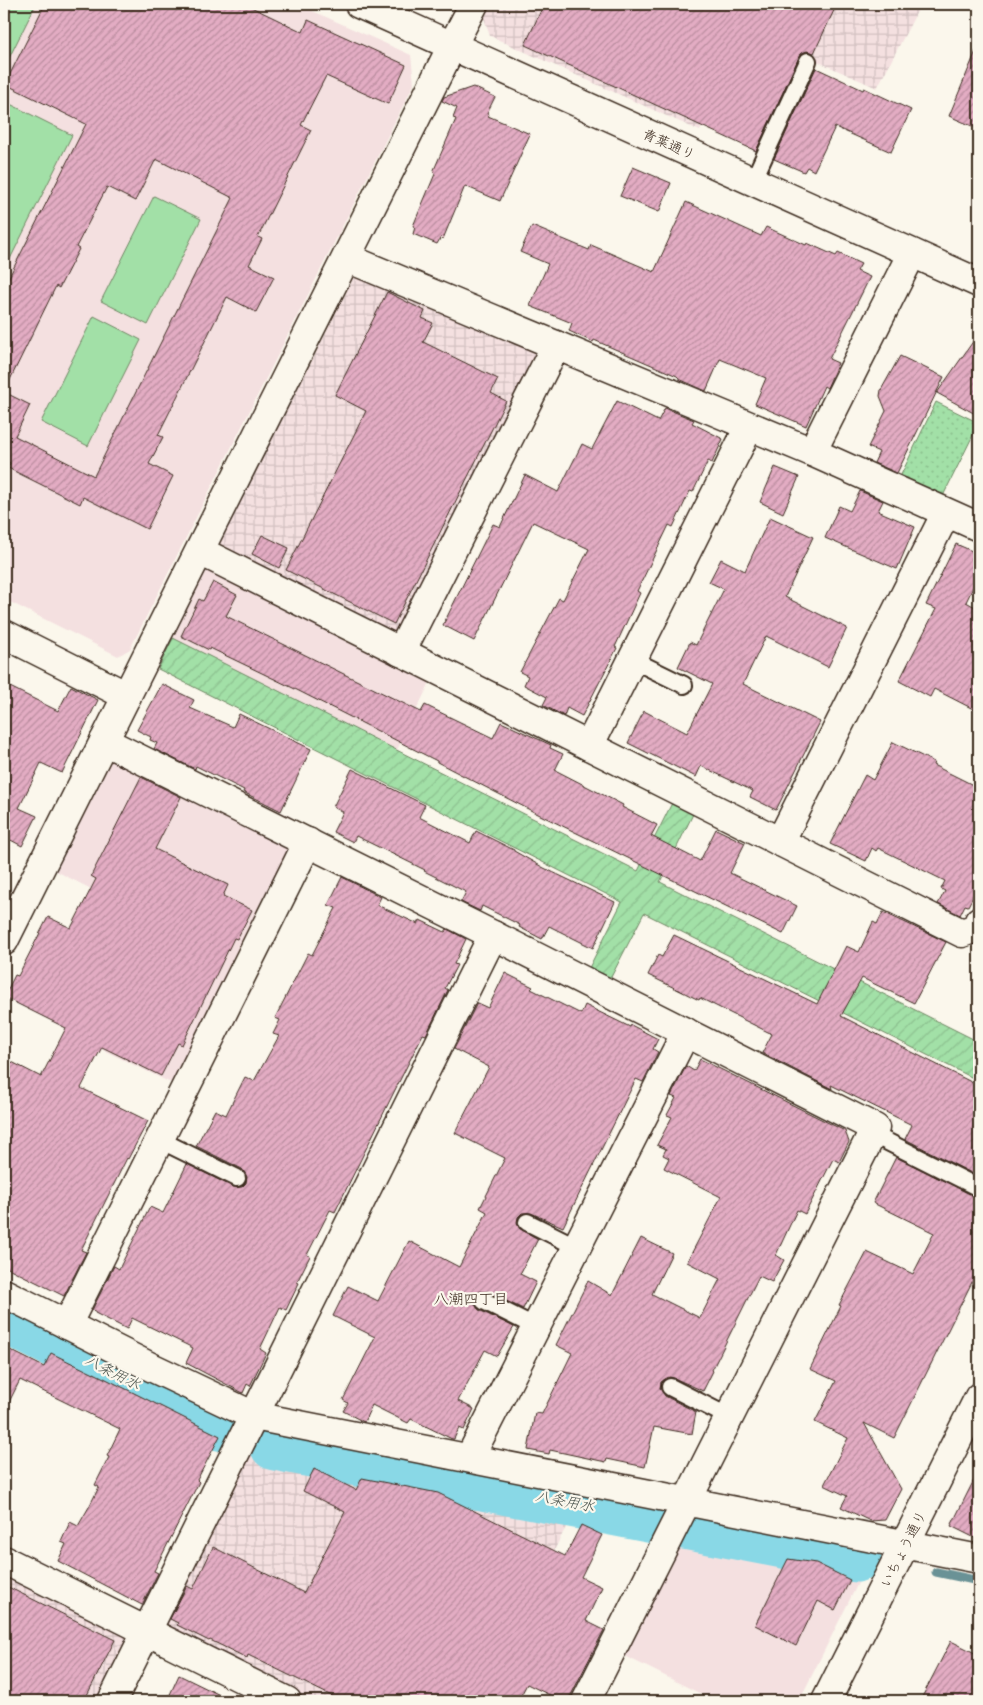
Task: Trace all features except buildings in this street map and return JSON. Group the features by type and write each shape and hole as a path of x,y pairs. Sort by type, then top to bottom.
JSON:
{"street":[{"name":"青葉通り","path":"358,4 979,283"},
{"path":"4,941 474,4"},
{"path":"812,452 912,253"},
{"path":"347,258 812,452 979,527"},
{"path":"401,652 556,345"},
{"path":"589,746 750,427"},
{"path":"780,842 946,513"},
{"path":"200,551 962,933 976,928 979,921"},
{"path":"4,634 127,696"},
{"path":"104,741 875,1128 586,1701"},
{"path":"67,1325 308,842"},
{"path":"112,1701 493,935"},
{"path":"470,1458 686,1032"},
{"path":"4,1293 254,1416 470,1458 680,1514 905,1545 979,1559"},
{"name":"いちょう通り","path":"826,1701 979,1398"},
{"path":"4,1560 287,1701"}],"lane":[{"path":"753,181 808,61"},
{"path":"633,660 684,685"},
{"path":"872,1134 979,1188"},
{"path":"160,1140 236,1178"},
{"path":"527,1222 577,1247"},
{"path":"484,1301 536,1327"},
{"path":"670,1388 729,1417"}],"shaded area":[{"path":"4,4 297,4 411,55 414,84 130,649 118,656 4,599"},
{"path":"491,4 921,4 877,88 747,30 700,131 490,36 484,18"},
{"path":"356,273 539,352 397,634 219,545"},
{"path":"208,568 431,680 397,750 173,638"},
{"path":"112,759 289,848 171,1083 72,1035 134,911 56,871"},
{"path":"253,1446 575,1509 488,1682 386,1631 350,1701 312,1701 163,1627"},
{"path":"685,1531 866,1567 799,1701 703,1701 705,1696 623,1655"},
{"path":"4,1573 129,1636 96,1701 4,1701"}],"green space":[{"path":"4,4 36,4 4,68"},
{"path":"4,101 72,135 4,271"},
{"path":"154,196 201,219 148,325 101,301"},
{"path":"94,316 141,340 88,446 41,422"},
{"path":"936,402 979,423 942,498 899,479"},
{"path":"173,638 638,871 673,801 694,812 660,882 979,1042 979,1081 644,913 609,981 588,970 622,902 158,669"}],"waterway":[{"name":"八条用水","path":"4,1317 209,1421 223,1426"},
{"name":"八条用水","path":"275,1445 856,1557"},
{"name":"八条用水","path":"936,1572 979,1581"}],"district":[{"name":"八潮四丁目","path":"471,1299"}]}
